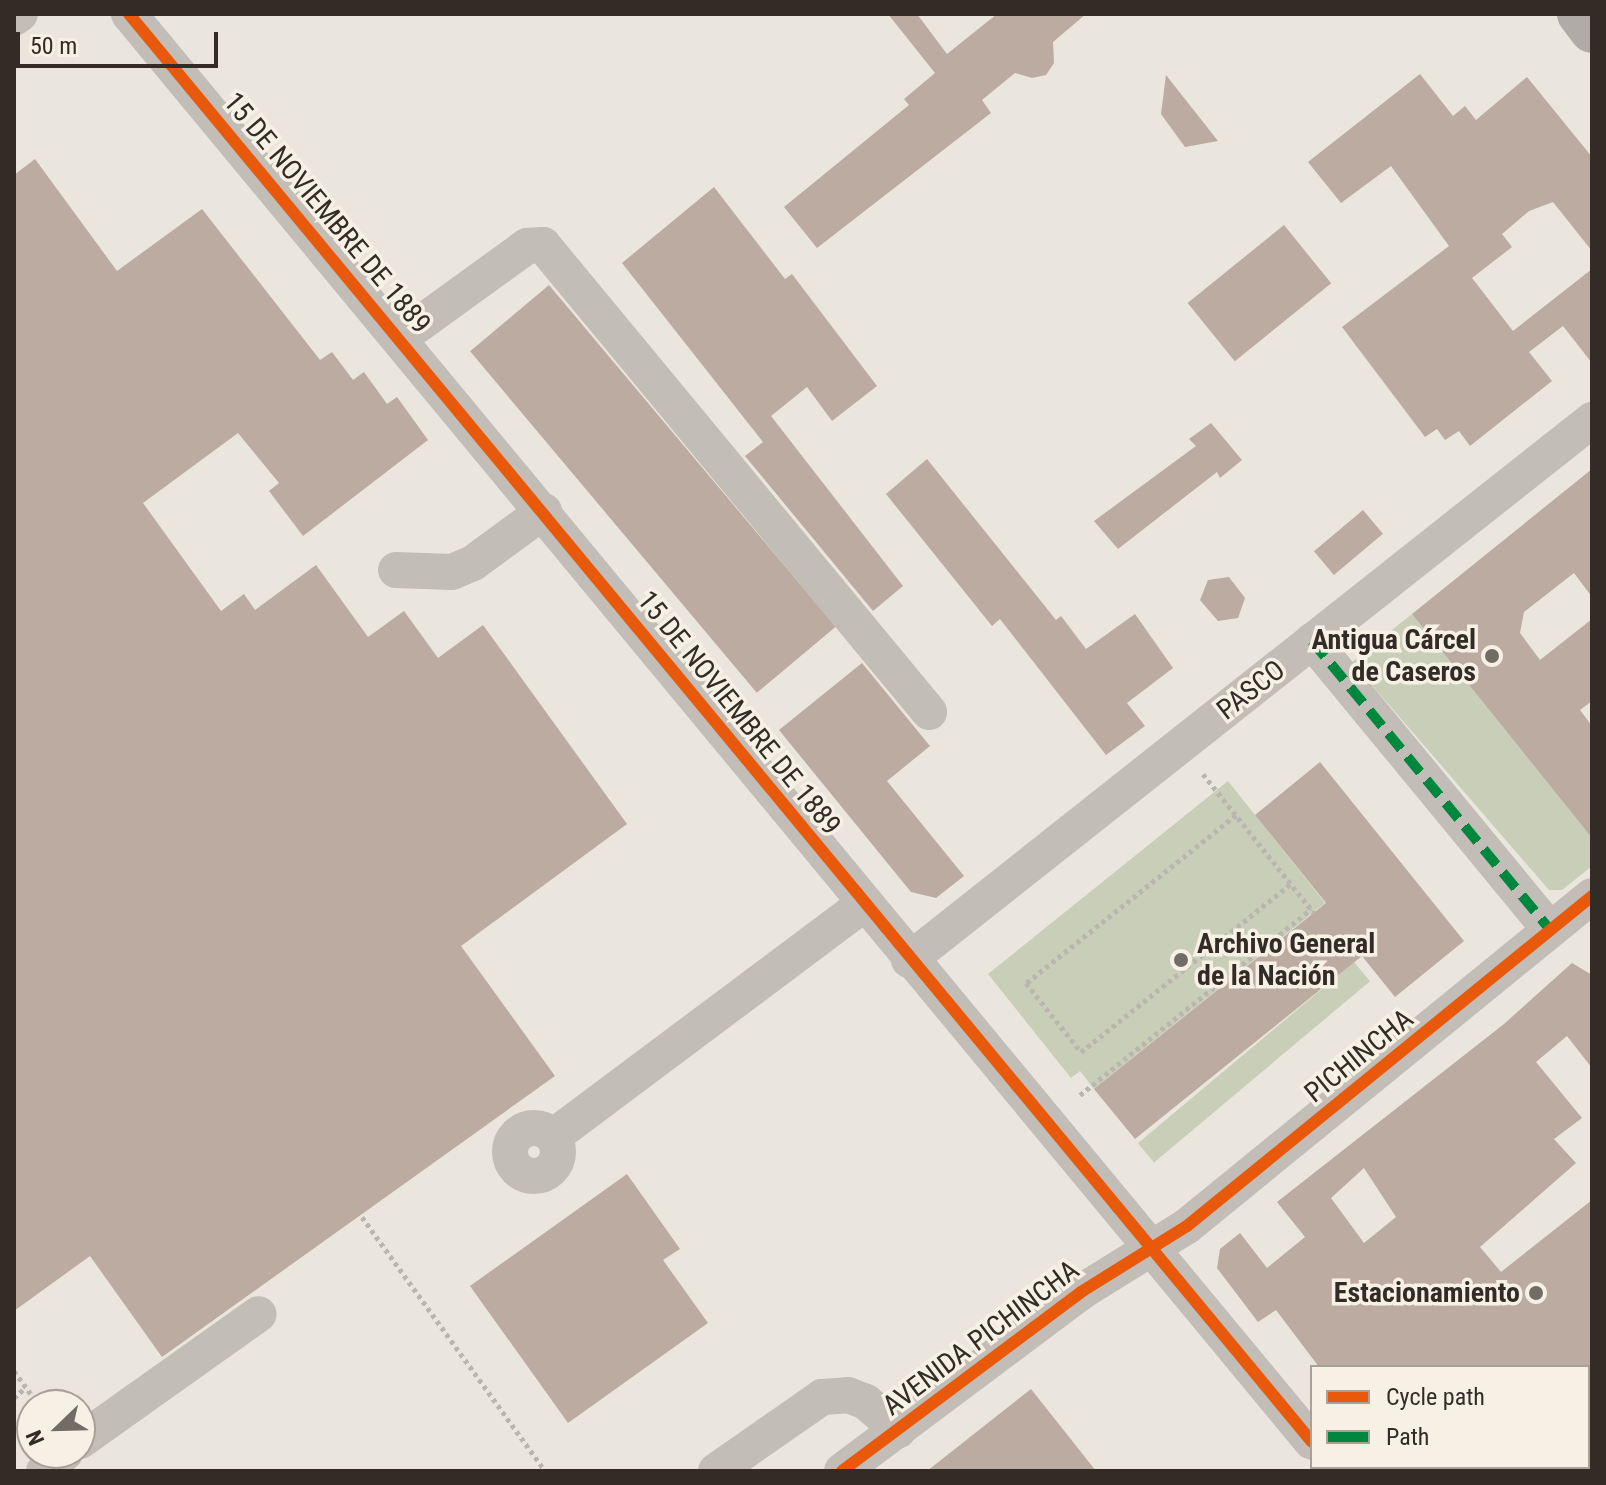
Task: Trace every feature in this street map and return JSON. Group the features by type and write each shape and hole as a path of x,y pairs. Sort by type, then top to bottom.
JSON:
{"main road":[{"path":"1579,14 1592,31"}],"street":[{"path":"14,18 20,14"},
{"name":"15 DE NOVIEMBRE DE 1889","path":"129,14 544,511 909,960 1310,1440"},
{"path":"400,338 527,246 543,245 929,712"},
{"name":"PASCO","path":"909,960 1592,420"},
{"path":"396,570 452,572 473,563 544,511"},
{"path":"1312,641 1550,930"},
{"path":"554,1136 864,904"},
{"name":"PICHINCHA","path":"1152,1247 1187,1226 1550,930 1589,904"},
{"name":"AVENIDA PICHINCHA","path":"842,1471 1081,1292 1152,1247"},
{"path":"96,1430 259,1314"},
{"path":"716,1471 822,1397 848,1395 866,1402 898,1430"}],"path":[{"path":"1080,1095 1312,911 1203,774"},
{"path":"1236,815 1026,983 1081,1052 1291,884"},
{"path":"362,1217 545,1471"},
{"path":"14,1371 26,1387 15,1397"}],"green space":[{"path":"1412,614 1592,838 1592,866 1562,890 1549,890 1352,662"},
{"path":"1228,781 1325,903 1094,1089 1080,1071 1071,1078 988,974"},
{"path":"1354,962 1370,981 1154,1162 1138,1143"}],"building":[{"path":"888,14 917,14 947,54 997,14 1086,14 1053,42 1054,63 1046,75 1032,78 1015,73 982,100 991,113 817,248 784,207 909,105 904,99 935,73"},
{"path":"1420,74 1453,116 1465,106 1476,120 1527,77 1592,157 1592,251 1553,202 1529,211 1502,234 1512,247 1472,278 1513,331 1592,269 1592,363 1563,326 1529,352 1552,381 1470,446 1459,431 1445,440 1437,429 1425,437 1342,327 1449,246 1391,166 1341,203 1308,162"},
{"path":"1166,75 1218,141 1185,147 1161,114"},
{"path":"35,159 117,271 202,209 320,360 332,352 353,380 364,372 387,404 397,397 428,440 303,536 269,491 279,483 238,433 143,503 221,611 244,594 255,610 316,565 368,637 404,611 438,658 483,625 627,824 461,946 555,1076 162,1357 90,1256 14,1311 14,175"},
{"path":"714,187 785,279 792,274 877,386 832,421 807,387 771,416 903,586 873,611 745,456 763,442 622,263"},
{"path":"1284,225 1331,283 1235,361 1188,303"},
{"path":"549,285 836,627 757,693 470,351"},
{"path":"1211,423 1242,460 1220,478 1217,472 1118,549 1094,521 1196,446 1189,439"},
{"path":"927,459 1056,620 1061,616 1086,649 1135,614 1173,668 1127,703 1145,726 1106,755 1000,619 992,626 886,494"},
{"name":"Antigua Cárcel de Caseros","path":"1592,469 1592,597 1574,573 1524,612 1520,633 1540,660 1592,619 1592,701 1580,710 1592,726 1592,838 1412,614"},
{"path":"1363,510 1383,534 1334,575 1314,551"},
{"path":"1229,577 1245,598 1238,618 1218,621 1200,600 1208,580"},
{"path":"862,663 930,746 887,781 964,876 936,898 911,892 779,730"},
{"path":"1320,762 1464,941 1395,997 1362,956 1135,1139 1094,1089 1326,903 1255,815"},
{"path":"1572,963 1592,975 1592,1068 1567,1036 1536,1062 1582,1118 1554,1139 1576,1163 1480,1247 1501,1272 1592,1200 1592,1367 1317,1365 1276,1310 1258,1322 1217,1268 1220,1249 1240,1233 1267,1268 1305,1237 1277,1202 1504,1024","holes":["1364,1168 1396,1217 1364,1243 1331,1198"]},
{"path":"627,1174 680,1249 663,1260 708,1323 568,1423 470,1286"},
{"path":"1031,1389 1096,1471 927,1471"}],"marked path":[{"path":"1312,641 1550,930"}],"cycle path":[{"path":"129,14 1310,1440"},
{"path":"842,1471 1081,1292 1187,1226 1592,896"}],"place":[{"name":"Antigua Cárcel de Caseros","path":"1492,656"},
{"name":"Archivo General de la Nación","path":"1181,960"},
{"name":"Estacionamiento","path":"1536,1293"}]}
